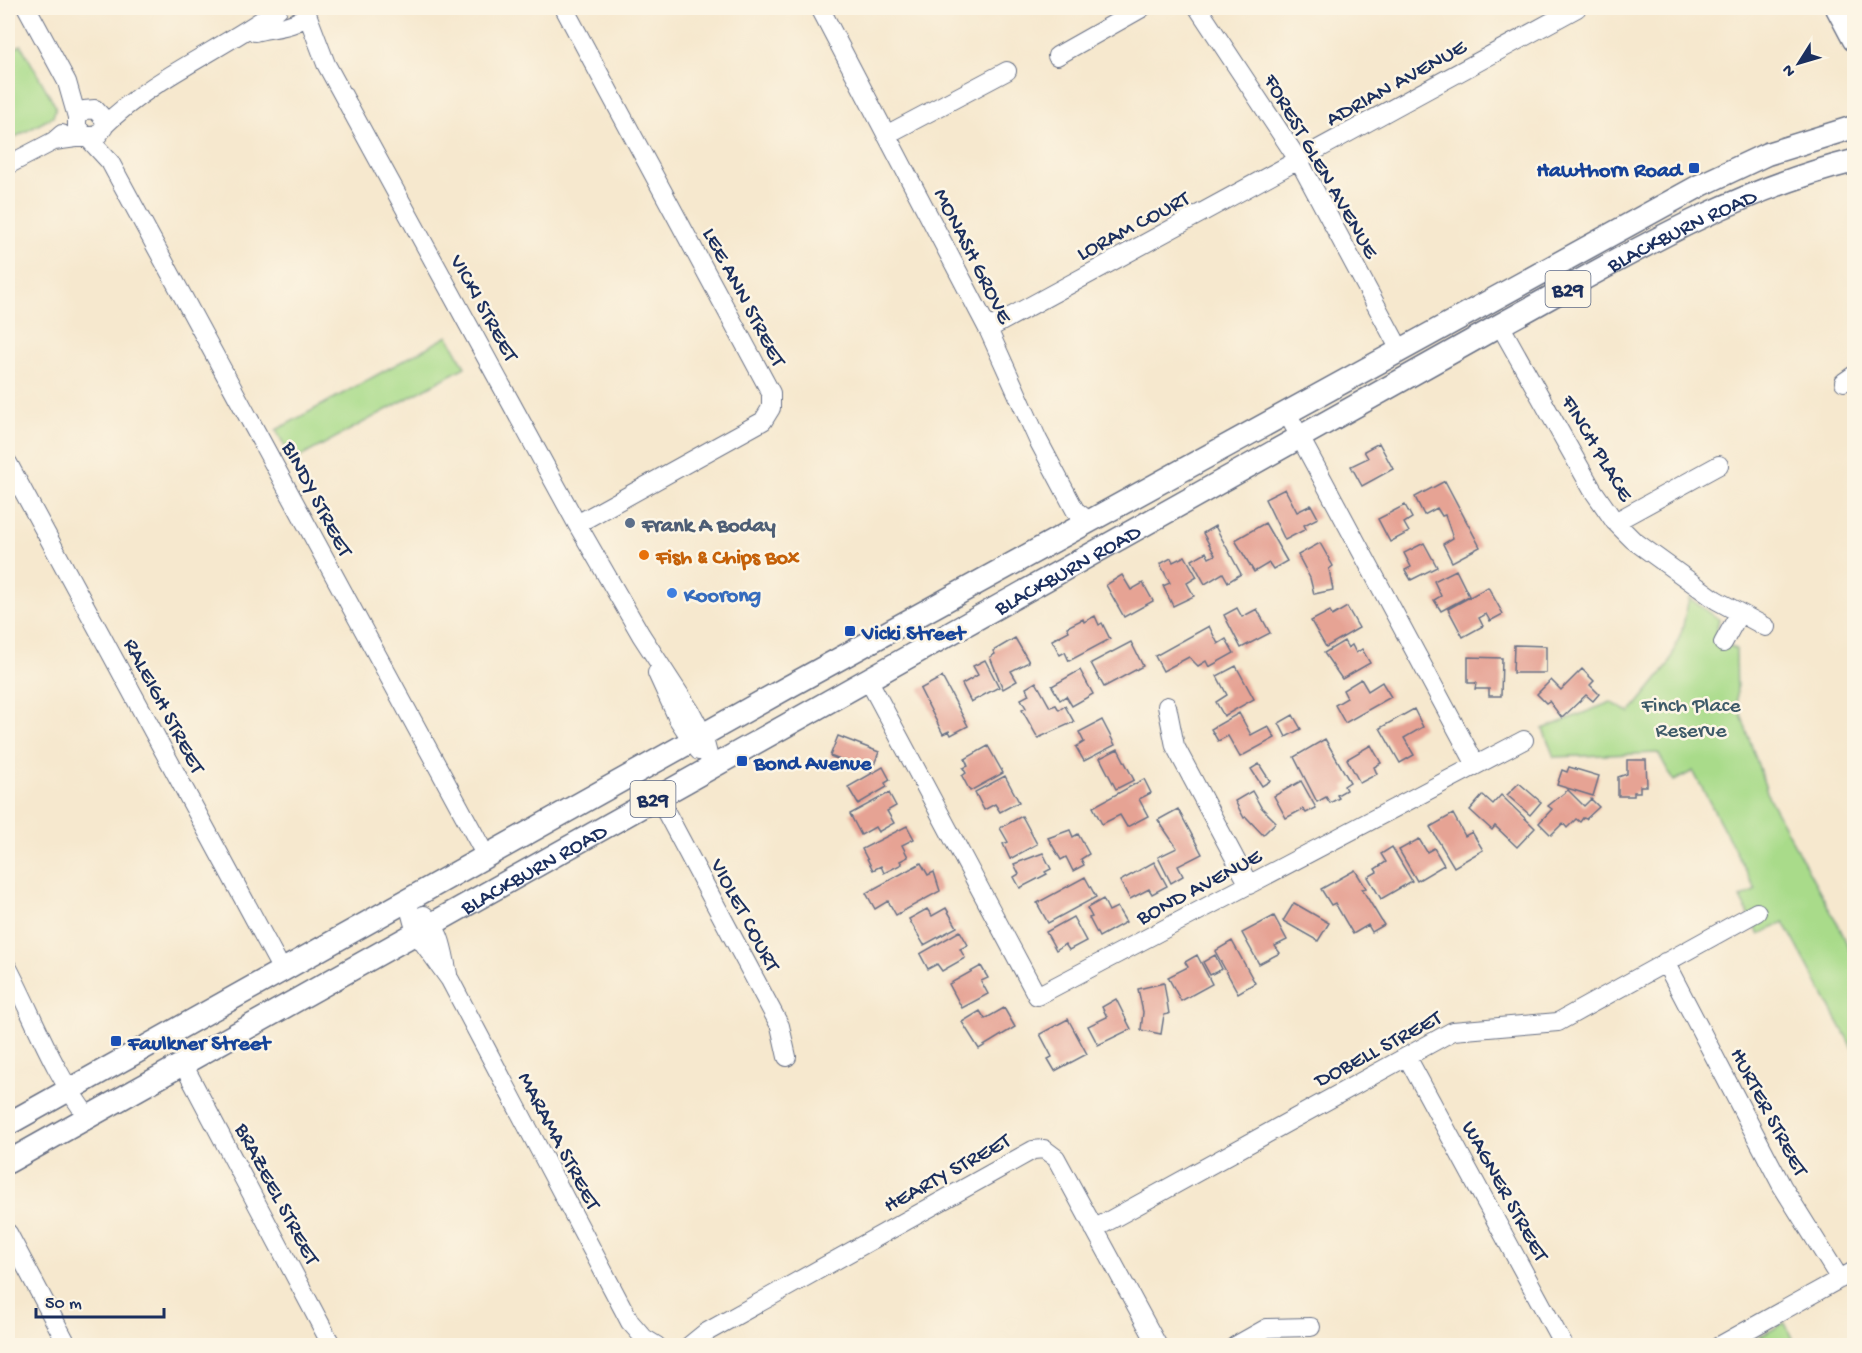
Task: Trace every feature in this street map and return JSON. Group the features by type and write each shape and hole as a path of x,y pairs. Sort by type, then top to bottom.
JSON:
{"main road":[{"path":"1838,8 1854,40"},
{"name":"BLACKBURN ROAD","path":"8,1124 697,738 1722,174 1790,146 1854,127"},
{"name":"BLACKBURN ROAD","path":"8,1162 1500,325 1704,216 1791,180 1854,161"}],"street":[{"name":"BINDY STREET","path":"27,8 67,82 81,128 110,162 486,856"},
{"name":"LEE ANN STREET","path":"564,8 771,393 771,408 763,420 577,524"},
{"name":"MONASH GROVE","path":"820,8 988,329 1038,440 1075,510 1090,522"},
{"path":"1057,56 1142,8"},
{"name":"FOREST GLEN AVENUE","path":"1198,8 1299,161 1400,350"},
{"name":"ADRIAN AVENUE","path":"1299,161 1577,8"},
{"name":"VICKI STREET","path":"296,13 577,524 641,635 668,698 697,738 711,766"},
{"path":"100,118 242,36 296,13"},
{"path":"886,135 1007,70"},
{"name":"BINDY STREET","path":"67,82 100,118 110,162"},
{"path":"81,128 84,110 100,118"},
{"path":"8,165 81,128 98,135 100,118"},
{"name":"LORAM COURT","path":"988,329 1299,161"},
{"name":"FINCH PLACE","path":"1500,325 1592,489 1615,522 1633,540 1739,614 1766,627"},
{"path":"1287,413 1476,765"},
{"name":"RALEIGH STREET","path":"8,462 282,970"},
{"path":"1615,522 1719,465"},
{"path":"1724,643 1739,614"},
{"name":"BOND AVENUE","path":"868,679 1037,996 1524,740"},
{"path":"1167,706 1175,746 1249,885"},
{"name":"VIOLET COURT","path":"658,797 780,1026 787,1057"},
{"path":"407,900 424,928"},
{"name":"DOBELL STREET","path":"1094,1229 1453,1031 1558,1022 1757,912"},
{"name":"MARAMA STREET","path":"424,928 440,935 450,980 630,1322 637,1346"},
{"name":"HURTER STREET","path":"1665,963 1782,1186 1847,1275"},
{"path":"8,968 88,1117"},
{"name":"WAGNER STREET","path":"1407,1057 1564,1346"},
{"name":"BRAZEEL STREET","path":"183,1064 332,1346"},
{"name":"HEARTY STREET","path":"675,1346 705,1333 1034,1150 1044,1149 1056,1158 1158,1346"},
{"path":"8,1233 68,1346"},
{"path":"1719,1346 1847,1275"},
{"name":"MARAMA STREET","path":"630,1322 644,1338 657,1346"},
{"path":"1235,1346 1267,1328 1311,1327"},
{"name":"HEARTY STREET","path":"689,1346 705,1333"}],"green space":[{"path":"21,45 56,107 53,117 8,141 8,52"},
{"path":"448,336 465,367 293,461 276,430"},
{"name":"Finch Place Reserve","path":"1689,598 1719,619 1715,638 1736,649 1737,702 1769,798 1842,932 1854,962 1854,1051 1784,922 1759,935 1740,898 1756,890 1693,771 1674,781 1658,753 1554,757 1543,729 1611,702 1630,713 1668,666 1682,630"},
{"path":"1784,1323 1795,1345 1745,1345"}],"building":[{"path":"1379,443 1393,469 1362,486 1351,466 1368,458 1364,451"},
{"path":"1445,481 1480,547 1452,562 1443,544 1453,538 1445,515 1442,516 1437,508 1424,515 1415,497"},
{"path":"1285,489 1297,512 1311,505 1318,518 1304,525 1306,529 1285,540 1265,499"},
{"path":"1405,505 1412,518 1404,523 1409,532 1390,542 1378,519"},
{"path":"1265,523 1287,561 1273,569 1269,563 1254,572 1235,540"},
{"path":"1215,526 1241,574 1228,582 1223,573 1205,584 1192,560 1206,552 1209,558 1215,555 1203,533"},
{"path":"1320,543 1333,566 1329,569 1333,590 1314,594 1310,578 1298,555"},
{"path":"1424,543 1437,567 1411,580 1405,570 1411,567 1404,553"},
{"path":"1185,556 1197,577 1187,583 1194,596 1173,606 1163,586 1170,583 1160,564 1171,558 1173,562"},
{"path":"1456,570 1469,596 1441,611 1434,600 1441,596 1434,581"},
{"path":"1122,575 1131,590 1143,583 1153,601 1124,617 1106,585"},
{"path":"1488,587 1503,614 1490,621 1486,614 1479,618 1483,626 1463,637 1448,609"},
{"path":"1347,607 1359,628 1326,647 1311,621 1330,611 1332,616"},
{"path":"1237,608 1242,617 1257,609 1270,633 1241,648 1224,615"},
{"path":"1095,616 1099,625 1102,623 1110,639 1069,661 1065,652 1060,655 1052,640 1069,631 1067,627"},
{"path":"1209,626 1218,644 1226,639 1234,653 1209,667 1206,661 1198,666 1189,657 1163,671 1155,656"},
{"path":"1015,638 1029,662 1011,671 1017,681 1003,689 990,657 995,654 993,651"},
{"path":"1344,641 1348,648 1352,645 1356,653 1362,649 1370,663 1342,679 1324,653"},
{"path":"1131,642 1143,666 1104,687 1091,663"},
{"path":"1514,645 1546,646 1546,673 1513,673"},
{"path":"1468,657 1502,658 1501,696 1489,696 1489,689 1475,689 1476,683 1468,683"},
{"path":"985,660 999,687 971,702 962,684 978,675 973,666"},
{"path":"1236,666 1254,699 1224,716 1216,702 1227,695 1217,676"},
{"path":"1582,669 1594,681 1590,685 1599,694 1593,701 1586,695 1562,718 1549,701 1546,703 1537,694 1551,680 1561,690"},
{"path":"1080,670 1093,694 1072,706 1066,696 1060,700 1052,686"},
{"path":"942,677 968,726 951,735 949,731 943,734 920,689"},
{"path":"1361,679 1368,691 1382,682 1391,697 1345,723 1335,705 1347,698 1343,690"},
{"path":"1036,682 1050,707 1056,705 1059,710 1065,706 1074,722 1038,738 1022,710 1026,708 1021,699 1029,695 1026,688"},
{"path":"1414,709 1423,727 1404,738 1414,755 1400,763 1380,728"},
{"path":"1239,713 1251,735 1268,726 1275,738 1240,757 1228,736 1218,741 1211,729"},
{"path":"1293,715 1301,729 1286,737 1279,723"},
{"path":"1102,720 1115,745 1084,761 1076,747 1084,742 1079,732"},
{"path":"838,736 879,752 871,772 830,756"},
{"path":"1325,739 1350,782 1344,786 1346,790 1337,795 1339,798 1330,803 1326,797 1317,802 1294,757"},
{"path":"1371,745 1381,763 1374,767 1377,774 1360,783 1347,759"},
{"path":"988,746 1003,773 970,791 962,776 966,773 963,768 968,766 965,759"},
{"path":"1118,749 1134,780 1116,789 1100,758"},
{"path":"1627,760 1646,760 1647,786 1640,786 1640,792 1634,792 1634,796 1618,796 1618,777 1627,774"},
{"path":"1259,764 1270,781 1262,786 1251,769"},
{"path":"883,767 890,780 885,783 887,787 858,804 848,787"},
{"path":"1569,767 1599,776 1593,796 1557,785 1562,770 1567,772"},
{"path":"1005,776 1019,802 1000,812 995,804 984,810 975,792"},
{"path":"1144,779 1151,793 1139,799 1148,816 1127,827 1120,815 1102,824 1093,807"},
{"path":"1301,781 1316,808 1306,813 1303,809 1286,818 1274,796"},
{"path":"1519,783 1541,802 1530,815 1507,795"},
{"path":"1568,790 1584,806 1591,799 1599,807 1586,819 1583,818 1580,822 1576,819 1567,828 1563,823 1551,835 1539,823 1552,809 1548,806"},
{"path":"1252,791 1261,807 1276,822 1263,835 1246,817 1244,818 1235,801"},
{"path":"889,793 896,806 887,811 894,823 878,832 875,827 861,835 850,814"},
{"path":"1483,795 1493,804 1501,795 1535,828 1517,847 1495,826 1492,830 1470,810"},
{"path":"1178,809 1202,854 1178,866 1183,876 1171,883 1158,857 1177,848 1158,820"},
{"path":"1453,814 1465,836 1472,832 1483,850 1454,867 1430,827"},
{"path":"1022,816 1037,844 1010,859 1003,844 1008,842 1000,828"},
{"path":"907,826 914,839 902,845 908,857 900,861 902,864 884,873 881,866 873,870 862,849"},
{"path":"1070,830 1073,837 1078,834 1089,854 1081,859 1084,865 1073,871 1066,857 1061,860 1048,838"},
{"path":"1419,839 1427,852 1434,848 1444,865 1417,881 1399,850"},
{"path":"1392,847 1412,881 1381,899 1368,877 1377,872 1375,869 1386,862 1381,854"},
{"path":"1043,853 1051,869 1045,872 1047,874 1020,888 1014,877 1019,874 1014,864"},
{"path":"1154,862 1167,886 1152,894 1149,889 1130,899 1120,881"},
{"path":"921,863 928,875 934,872 940,891 896,915 888,901 875,909 866,893"},
{"path":"1355,870 1366,888 1362,889 1384,925 1372,932 1368,925 1353,934 1335,903 1331,905 1321,889"},
{"path":"1085,877 1096,897 1048,923 1037,903"},
{"path":"1103,899 1109,911 1117,907 1126,922 1099,937 1089,918 1092,917 1087,908"},
{"path":"1294,903 1329,923 1318,941 1283,921"},
{"path":"946,908 957,927 924,945 909,919 927,909 932,916"},
{"path":"1274,916 1287,940 1275,946 1280,953 1259,964 1242,933"},
{"path":"1073,917 1086,941 1069,950 1065,944 1056,950 1046,932"},
{"path":"960,931 968,945 960,949 965,958 942,971 937,964 928,969 920,954"},
{"path":"1232,941 1255,983 1238,993 1215,951"},
{"path":"1197,955 1212,984 1181,1001 1168,977 1188,967 1185,962"},
{"path":"1215,955 1222,969 1210,975 1203,962"},
{"path":"981,966 988,978 981,981 988,994 962,1008 949,984"},
{"path":"1164,983 1169,1014 1164,1015 1161,1034 1141,1030 1143,1012 1138,989"},
{"path":"1116,999 1131,1029 1098,1045 1088,1026 1107,1017 1102,1007"},
{"path":"1004,1008 1015,1027 979,1049 962,1022 980,1011 985,1019"},
{"path":"1068,1019 1087,1054 1055,1071 1048,1059 1052,1057 1040,1034"}],"place":[{"name":"Hawthorn Road","path":"1694,168"},
{"name":"Frank A Boday","path":"630,523"},
{"name":"Fish & Chips Box","path":"644,555"},
{"name":"Koorong","path":"672,593"},
{"name":"Vicki Street","path":"850,631"},
{"name":"Bond Avenue","path":"742,761"},
{"name":"Faulkner Street","path":"116,1041"}]}
